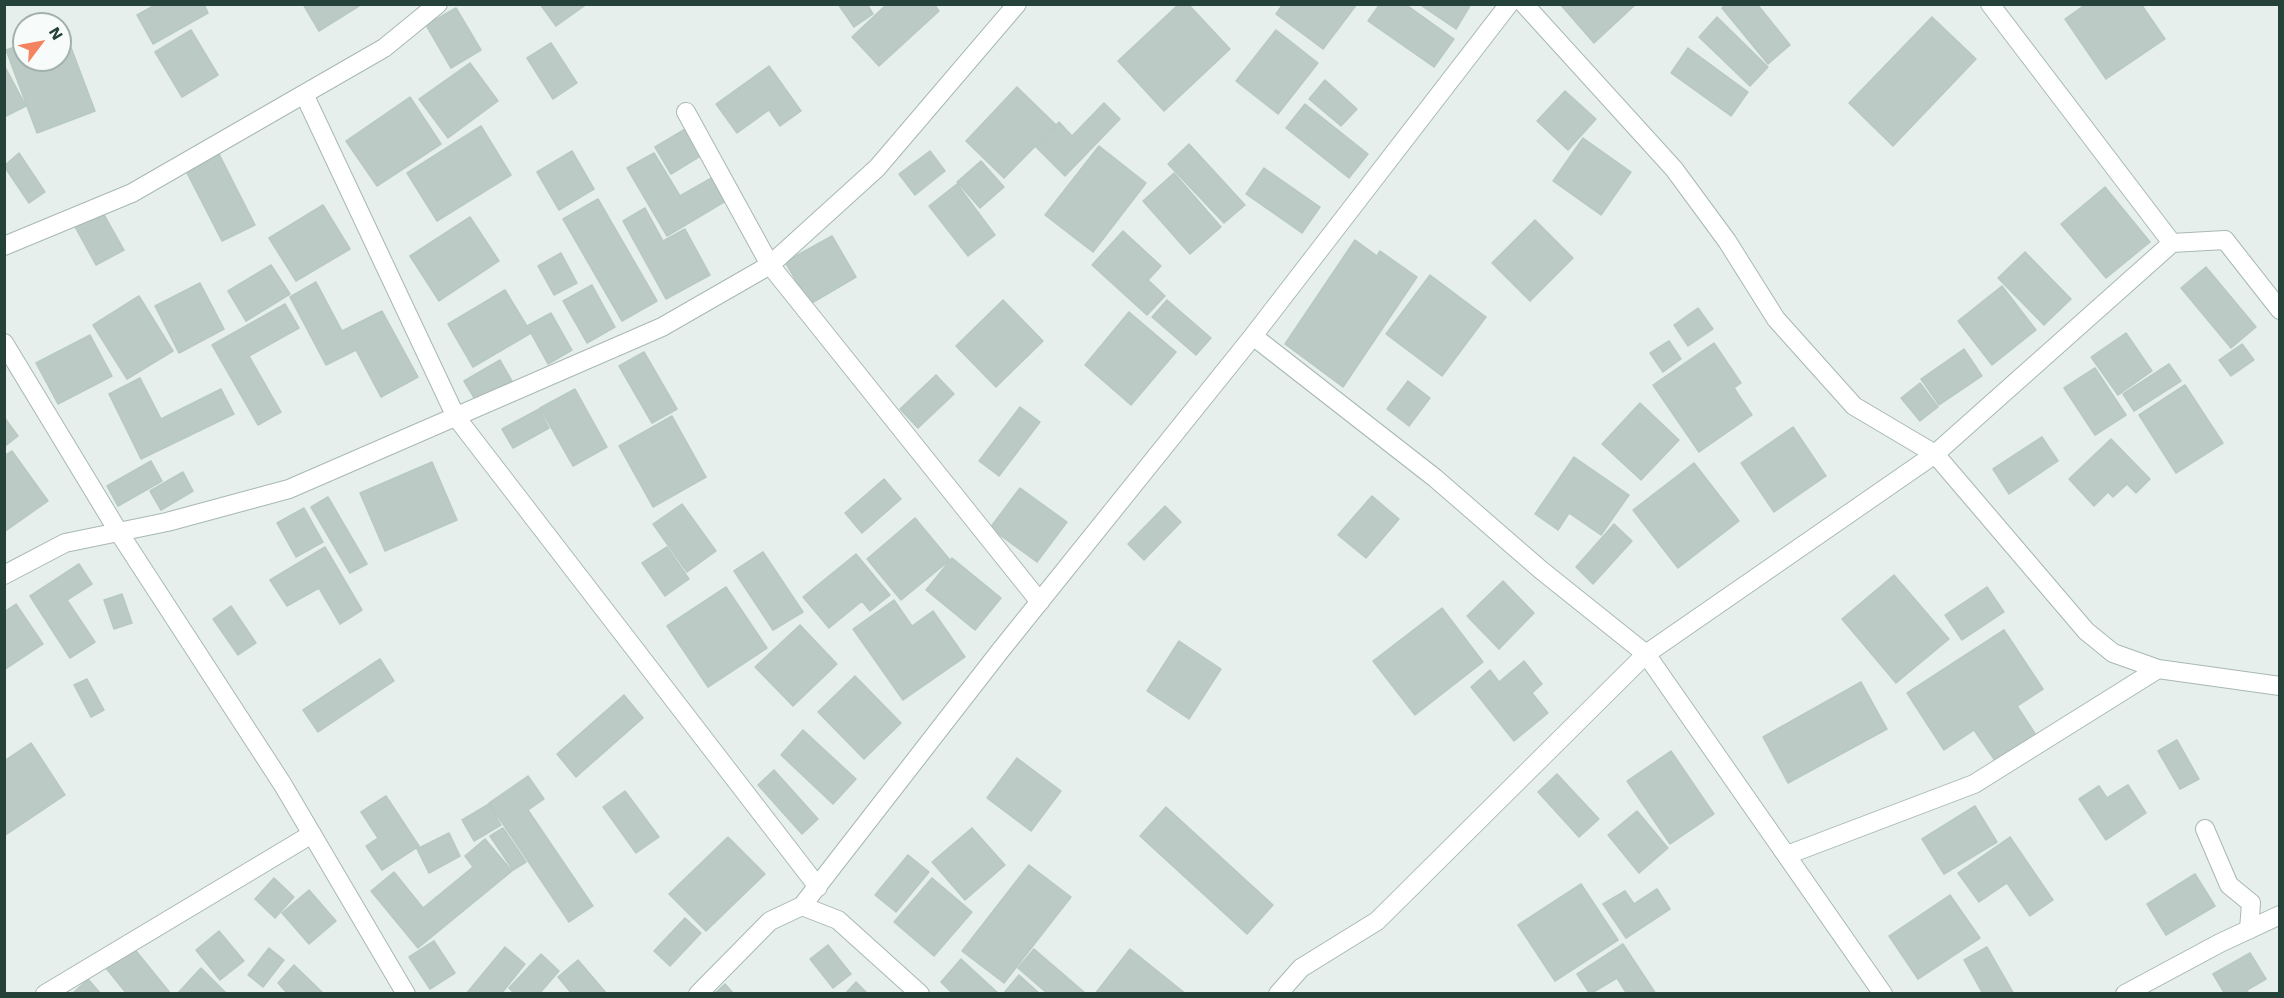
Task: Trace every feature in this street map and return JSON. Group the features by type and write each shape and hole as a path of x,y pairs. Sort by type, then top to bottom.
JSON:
{"street":[{"path":"4,246 132,193 384,48 438,4"},
{"path":"4,576 65,543 167,522 289,489 662,327 770,264 877,168 1017,4"},
{"path":"698,993 770,921 802,906 818,887 1040,602 1253,336 1509,4"},
{"path":"1524,4 1674,169 1727,241 1776,319 1854,406 1935,454 2086,631 2113,653 2158,669 2280,686"},
{"path":"1990,4 2172,243"},
{"path":"304,94 456,417 818,887"},
{"path":"686,112 770,264 1040,602"},
{"path":"1278,993 1301,968 1377,921 1646,654 1935,454 2172,243 2225,240 2280,310"},
{"path":"1253,336 1435,478 1541,570 1646,654 1883,993"},
{"path":"4,343 118,531 312,834 406,993"},
{"path":"1787,855 1974,784 2158,669"},
{"path":"2205,829 2229,885 2251,903 2249,930"},
{"path":"45,993 312,834"},
{"path":"802,906 838,921 920,993"},
{"path":"2125,993 2280,915"}],"building":[{"path":"157,4 204,4 208,13 153,44 137,15"},
{"path":"303,4 362,4 319,31"},
{"path":"540,4 587,4 556,26"},
{"path":"838,4 867,4 873,14 854,27"},
{"path":"887,4 934,4 939,11 879,66 852,37"},
{"path":"1179,4 1188,4 1230,49 1164,111 1118,61"},
{"path":"1283,4 1357,4 1323,49 1276,14"},
{"path":"1380,4 1405,4 1454,39 1434,67 1368,21"},
{"path":"1419,4 1471,4 1456,29"},
{"path":"1560,4 1636,4 1594,43"},
{"path":"1726,4 1757,4 1790,45 1768,64 1722,8"},
{"path":"2086,4 2141,4 2165,39 2106,79 2065,19"},
{"path":"456,8 481,50 451,68 426,25"},
{"path":"1717,17 1768,67 1750,86 1699,37"},
{"path":"1932,17 1976,59 1893,146 1849,103"},
{"path":"191,30 218,75 182,97 155,52"},
{"path":"1276,30 1318,63 1278,114 1236,81"},
{"path":"551,43 577,83 553,99 527,58"},
{"path":"12,48 12,66 6,50"},
{"path":"1688,48 1748,92 1731,116 1671,73"},
{"path":"72,50 95,111 37,133 14,72 72,72"},
{"path":"470,63 498,101 448,138 419,99"},
{"path":"4,65 26,106 4,117"},
{"path":"769,66 801,111 780,126 769,110 737,133 716,104"},
{"path":"1325,80 1357,109 1341,126 1309,99"},
{"path":"1017,87 1056,125 1004,178 966,141"},
{"path":"1565,91 1596,119 1568,150 1537,121"},
{"path":"410,97 441,144 377,186 346,141"},
{"path":"1104,103 1120,119 1065,176 1035,146 1059,122 1072,136"},
{"path":"1305,104 1368,154 1349,178 1286,128"},
{"path":"692,125 707,152 671,174 655,147"},
{"path":"481,126 511,175 437,221 407,173"},
{"path":"1583,138 1631,172 1601,215 1553,181"},
{"path":"1189,144 1245,205 1224,223 1168,164"},
{"path":"1099,146 1146,183 1093,252 1045,215"},
{"path":"572,151 594,189 559,210 537,172"},
{"path":"930,151 945,171 915,195 899,174"},
{"path":"19,153 45,192 29,203 4,166"},
{"path":"654,153 680,196 715,176 729,199 667,236 627,168"},
{"path":"219,154 255,225 222,241 186,171"},
{"path":"981,161 1004,187 980,208 957,182"},
{"path":"1264,168 1320,207 1302,233 1246,194"},
{"path":"1174,173 1221,227 1190,254 1143,201"},
{"path":"957,184 995,235 968,256 929,206"},
{"path":"2105,187 2150,242 2106,278 2061,224"},
{"path":"598,199 657,301 622,321 563,219"},
{"path":"323,205 350,249 296,281 269,238"},
{"path":"645,208 663,241 685,229 710,275 666,299 623,221"},
{"path":"102,211 124,250 96,265 74,225"},
{"path":"470,217 499,261 439,301 410,256"},
{"path":"1535,220 1573,258 1530,301 1492,263"},
{"path":"1123,231 1161,266 1148,280 1165,296 1147,315 1092,265"},
{"path":"832,236 856,277 810,304 785,262"},
{"path":"1355,240 1377,256 1380,251 1417,277 1343,387 1285,344"},
{"path":"2025,252 2071,299 2044,325 1998,278"},
{"path":"561,253 577,283 554,295 538,266"},
{"path":"271,265 290,294 246,321 228,291"},
{"path":"2206,267 2256,327 2231,348 2181,288"},
{"path":"1430,275 1486,317 1442,376 1386,334"},
{"path":"316,282 342,331 382,311 418,377 381,397 356,350 326,365 290,297"},
{"path":"200,283 224,329 179,353 155,306"},
{"path":"592,285 615,327 587,343 563,301"},
{"path":"2002,286 2036,330 1992,365 1958,321"},
{"path":"505,290 531,333 473,367 448,324"},
{"path":"139,296 173,351 127,379 93,325"},
{"path":"1003,300 1043,341 996,387 956,346"},
{"path":"1167,300 1211,338 1196,355 1152,317"},
{"path":"285,304 299,328 249,356 281,412 258,425 212,345"},
{"path":"1698,308 1713,329 1688,346 1674,325"},
{"path":"1129,312 1176,352 1131,405 1085,365"},
{"path":"551,313 572,350 548,364 527,326"},
{"path":"2126,333 2152,371 2118,395 2091,357"},
{"path":"90,335 112,376 58,404 36,363"},
{"path":"1669,341 1681,359 1663,372 1650,353"},
{"path":"1714,343 1741,383 1734,388 1752,415 1699,452 1653,385"},
{"path":"2242,344 2254,360 2231,376 2219,360"},
{"path":"1964,349 1982,376 1939,405 1921,379"},
{"path":"644,352 677,409 652,423 619,366"},
{"path":"500,360 512,381 476,401 464,381"},
{"path":"2169,364 2181,381 2134,411 2123,394"},
{"path":"2095,368 2126,415 2095,435 2064,388"},
{"path":"936,375 954,394 918,428 900,409"},
{"path":"140,378 161,419 221,389 234,414 141,459 109,394"},
{"path":"1408,381 1430,398 1409,426 1387,409"},
{"path":"1920,383 1938,407 1920,421 1901,398"},
{"path":"2185,385 2223,443 2176,473 2139,415"},
{"path":"575,389 607,447 573,466 540,408"},
{"path":"1640,403 1679,440 1641,480 1602,444"},
{"path":"1020,407 1040,422 999,476 979,461"},
{"path":"539,409 549,428 513,448 502,429"},
{"path":"672,416 706,477 653,507 619,446"},
{"path":"4,417 18,436 4,447"},
{"path":"1793,427 1826,476 1774,512 1741,463"},
{"path":"2042,437 2058,461 2009,494 1993,469"},
{"path":"2111,439 2150,479 2136,493 2127,484 2113,497 2108,492 2094,506 2069,479"},
{"path":"12,451 48,501 4,532 4,456"},
{"path":"1574,457 1629,495 1601,535 1569,513 1558,530 1535,514"},
{"path":"151,461 162,481 118,506 107,486"},
{"path":"432,462 457,520 385,551 360,493"},
{"path":"1694,463 1739,521 1678,568 1633,510"},
{"path":"183,472 193,491 161,510 150,491"},
{"path":"884,479 901,499 862,533 845,513"},
{"path":"1020,488 1067,522 1037,562 990,528"},
{"path":"1372,496 1399,519 1366,558 1338,535"},
{"path":"328,497 367,564 350,573 311,507"},
{"path":"682,504 716,551 687,572 653,524"},
{"path":"1165,506 1181,522 1144,560 1128,544"},
{"path":"304,508 323,542 296,557 277,523"},
{"path":"915,518 950,560 901,600 867,559"},
{"path":"1614,524 1632,541 1593,584 1576,567"},
{"path":"325,547 362,610 340,624 319,588 287,606 270,580"},
{"path":"667,547 689,579 665,596 642,563"},
{"path":"763,552 803,612 773,630 734,571"},
{"path":"856,554 890,595 870,611 862,601 829,628 803,597"},
{"path":"952,558 1001,598 975,630 926,590"},
{"path":"79,564 92,584 67,600 95,642 70,658 30,596"},
{"path":"1894,575 1949,639 1896,683 1842,619"},
{"path":"1503,581 1534,613 1499,649 1467,616"},
{"path":"726,587 767,648 708,687 667,626"},
{"path":"1987,587 2004,612 1962,640 1945,615"},
{"path":"122,594 132,623 114,629 104,600"},
{"path":"894,600 912,626 933,611 965,657 903,700 853,629"},
{"path":"16,604 43,644 4,670 4,612"},
{"path":"231,606 256,643 238,655 213,619"},
{"path":"1442,608 1483,662 1415,715 1373,661"},
{"path":"800,625 837,664 793,706 755,667"},
{"path":"2004,630 2043,689 2017,706 2036,735 1996,762 1974,730 1944,750 1907,693"},
{"path":"1179,641 1221,669 1189,719 1147,691"},
{"path":"380,659 394,681 318,732 303,710"},
{"path":"1524,661 1542,684 1532,693 1548,713 1514,741 1471,687 1490,670 1499,682"},
{"path":"855,676 901,723 864,759 818,712"},
{"path":"87,679 104,710 91,717 74,685"},
{"path":"1861,682 1887,729 1788,783 1763,737"},
{"path":"624,695 643,718 576,777 557,754"},
{"path":"803,730 856,779 833,804 781,755"},
{"path":"2177,740 2199,779 2180,789 2158,751"},
{"path":"31,743 65,795 4,836 4,761"},
{"path":"1671,751 1714,814 1670,844 1627,781"},
{"path":"1017,758 1061,791 1031,831 987,798"},
{"path":"774,770 818,819 802,834 758,785"},
{"path":"1557,774 1599,819 1579,837 1538,792"},
{"path":"528,776 544,799 528,810 593,906 569,922 489,803"},
{"path":"2128,785 2146,813 2106,840 2079,799 2099,786 2107,798"},
{"path":"625,791 659,837 636,853 603,807"},
{"path":"386,796 419,846 382,870 366,846 378,838 361,812"},
{"path":"489,804 501,825 474,841 462,820"},
{"path":"1975,806 1997,842 1944,874 1922,839"},
{"path":"1166,807 1273,905 1247,934 1140,836"},
{"path":"1637,811 1668,848 1639,873 1608,835"},
{"path":"503,828 526,862 513,870 490,836"},
{"path":"972,828 1005,865 965,900 932,862"},
{"path":"449,833 460,856 429,873 417,849"},
{"path":"728,837 765,874 706,931 669,894"},
{"path":"2010,837 2053,900 2030,916 2007,883 1979,902 1958,873"},
{"path":"485,839 512,871 418,948 371,891 394,872 423,908 473,867 465,856"},
{"path":"908,855 929,872 896,912 875,895"},
{"path":"1029,865 1071,897 1004,983 962,951"},
{"path":"2195,874 2215,906 2166,935 2147,904"},
{"path":"274,878 294,897 275,918 255,899"},
{"path":"932,878 972,912 934,956 894,922"},
{"path":"1581,884 1618,940 1555,981 1518,925"},
{"path":"1657,889 1670,909 1626,938 1603,904 1625,891 1634,904"},
{"path":"309,890 336,921 309,944 282,913"},
{"path":"1950,895 1980,938 1918,979 1889,936"},
{"path":"685,918 701,933 670,966 654,951"},
{"path":"219,931 244,961 220,980 196,950"},
{"path":"434,941 455,973 430,989 409,957"},
{"path":"1623,944 1656,994 1627,994 1617,978 1590,994 1577,974"},
{"path":"828,945 851,974 833,988 810,959"},
{"path":"132,946 171,994 127,994 106,968"},
{"path":"505,947 525,964 501,994 466,994"},
{"path":"1987,947 2014,994 1983,994 1964,960"},
{"path":"269,948 284,960 263,987 248,975"},
{"path":"1034,949 1084,992 1083,994 1048,994 1018,968"},
{"path":"1130,949 1186,994 1095,994"},
{"path":"2250,953 2266,979 2247,990 2249,994 2225,994 2213,974"},
{"path":"541,954 559,971 539,994 515,994 509,988"},
{"path":"961,959 999,994 953,994 941,982"},
{"path":"578,960 607,994 572,994 558,977"},
{"path":"294,965 324,994 288,994 278,983"},
{"path":"201,968 227,994 177,994"},
{"path":"1019,975 1040,994 1003,994"},
{"path":"88,979 101,994 72,994"},
{"path":"856,982 868,994 845,994"},
{"path":"725,984 734,994 714,994"}]}
